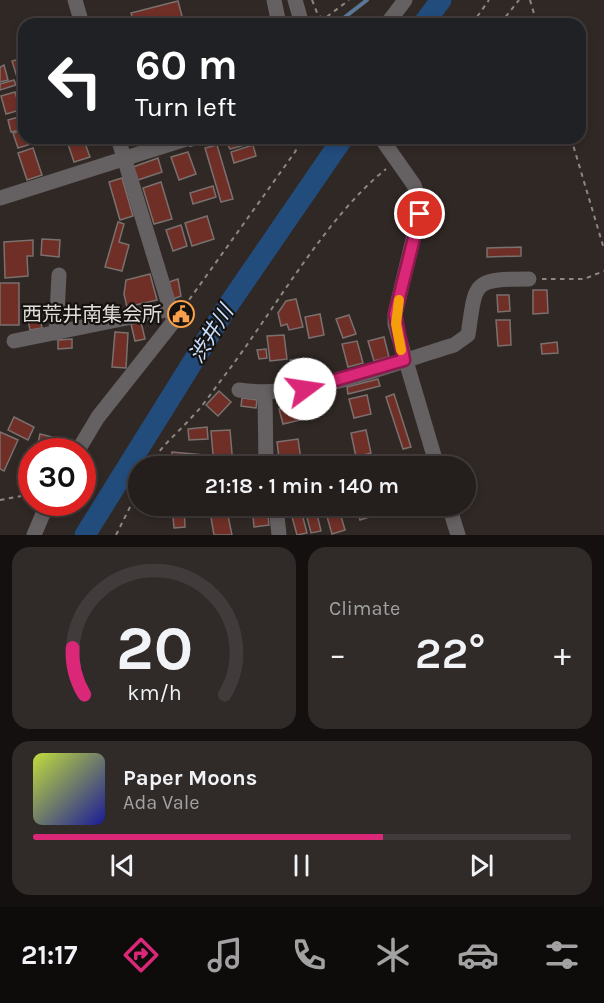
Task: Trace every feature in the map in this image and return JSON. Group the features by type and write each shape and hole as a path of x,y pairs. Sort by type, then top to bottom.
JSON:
{"street":[{"path":"75,0 80,18"},
{"path":"274,0 278,18"},
{"path":"295,0 300,18"},
{"path":"392,18 405,0"},
{"path":"120,144 173,315"},
{"path":"0,198 125,163 174,144"},
{"path":"389,148 414,185 421,206 395,314 404,360 434,456"},
{"path":"56,333 59,275"},
{"path":"239,390 265,394 320,386 454,345 468,335 476,289 481,284 505,279 529,279"},
{"path":"14,341 173,315"},
{"path":"85,438 98,417 173,315"},
{"path":"265,394 266,456"},
{"path":"34,535 42,516"},
{"path":"277,516 279,535"},
{"path":"452,516 458,535"}],"path":[{"path":"312,0 318,15 322,18"},
{"path":"325,18 349,0"},
{"path":"476,18 489,0"},
{"path":"505,18 519,0"},
{"path":"530,0 535,18"},
{"path":"173,315 299,144"},
{"path":"573,144 604,249"},
{"path":"156,456 166,440 191,418 252,340 328,232 375,178 389,148"},
{"path":"529,279 584,279 604,272"},
{"path":"0,500 18,497"},
{"path":"116,535 128,511"}],"building":[{"path":"178,1 182,18 132,18 131,13"},
{"path":"18,60 18,77 17,77 12,61"},
{"path":"4,65 8,80 0,82 0,67"},
{"path":"14,80 16,85 0,90 0,84"},
{"path":"15,92 18,111 6,114 1,96"},
{"path":"18,117 18,130 11,132 8,120"},
{"path":"18,132 18,144 31,144 18,148 13,133"},
{"path":"68,144 85,144 90,157 74,162"},
{"path":"228,144 245,144 245,145 230,149"},
{"path":"217,145 233,199 221,202 205,148"},
{"path":"253,145 256,156 234,163 231,152"},
{"path":"33,148 42,175 27,180 18,153"},
{"path":"188,152 196,174 179,180 171,157"},
{"path":"158,158 162,172 138,180 133,167"},
{"path":"122,178 133,216 120,220 109,182"},
{"path":"161,182 172,219 154,224 143,188"},
{"path":"213,186 216,197 193,204 190,193"},
{"path":"207,216 214,239 192,246 185,223"},
{"path":"118,222 124,224 119,242 129,245 122,271 105,267"},
{"path":"181,225 187,246 173,251 166,230"},
{"path":"42,239 60,240 59,257 41,255"},
{"path":"33,240 33,256 27,256 28,276 5,278 4,242"},
{"path":"521,247 521,256 487,257 487,248"},
{"path":"150,274 157,300 127,307 124,294 126,280"},
{"path":"178,279 181,296 173,299 169,282"},
{"path":"0,283 19,283 19,325 0,325"},
{"path":"533,290 547,290 548,313 533,314"},
{"path":"497,295 509,295 510,311 498,312"},
{"path":"296,299 303,327 289,330 287,324 281,326 278,313 286,301"},
{"path":"320,314 324,335 309,338 305,317"},
{"path":"349,315 356,334 343,338 336,319"},
{"path":"40,319 42,328 30,330 28,320"},
{"path":"496,320 510,320 511,345 498,346"},
{"path":"141,322 145,339 135,341 131,324"},
{"path":"115,332 128,333 126,368 112,367"},
{"path":"284,335 287,359 270,361 267,336"},
{"path":"384,337 389,357 374,361 368,341"},
{"path":"72,339 72,348 58,349 58,340"},
{"path":"357,341 363,363 348,367 342,344"},
{"path":"557,342 558,353 542,354 541,344"},
{"path":"266,349 267,358 259,359 257,350"},
{"path":"297,359 299,371 292,372 290,360"},
{"path":"378,379 380,386 348,394 347,387"},
{"path":"219,391 231,402 218,416 206,405"},
{"path":"394,394 411,447 403,449 386,397"},
{"path":"367,395 371,414 354,418 349,399"},
{"path":"242,398 257,400 256,408 241,406"},
{"path":"305,403 309,418 283,424 279,409"},
{"path":"14,417 34,427 29,438 8,430"},
{"path":"207,427 208,439 189,440 188,429"},
{"path":"230,430 232,456 213,456 211,431"},
{"path":"366,430 371,453 356,456 351,433"},
{"path":"0,432 18,440 4,471 0,469"},
{"path":"40,434 56,438 39,438"},
{"path":"298,439 301,456 279,456 277,442"},
{"path":"172,452 204,455 204,456 172,456"},
{"path":"173,516 184,516 185,527 174,528"},
{"path":"211,516 228,516 232,535 214,535"},
{"path":"268,516 269,525 254,527 253,517"},
{"path":"292,516 303,516 307,533 297,535"},
{"path":"307,516 317,516 321,531 311,533"},
{"path":"327,516 341,516 345,530 332,534"},
{"path":"359,516 372,516 360,520"}],"waterway":[{"path":"344,18 367,0"},
{"name":"渋井川","path":"428,18 441,0"},
{"name":"渋井川","path":"85,535 227,307 339,144"}],"slow traffic":[{"path":"399,300 395,314 401,350"}],"place":[{"name":"西荒井南集会所","path":"181,314"}],"route":[{"path":"305,389 404,360 397,335 395,314 420,214"}]}
